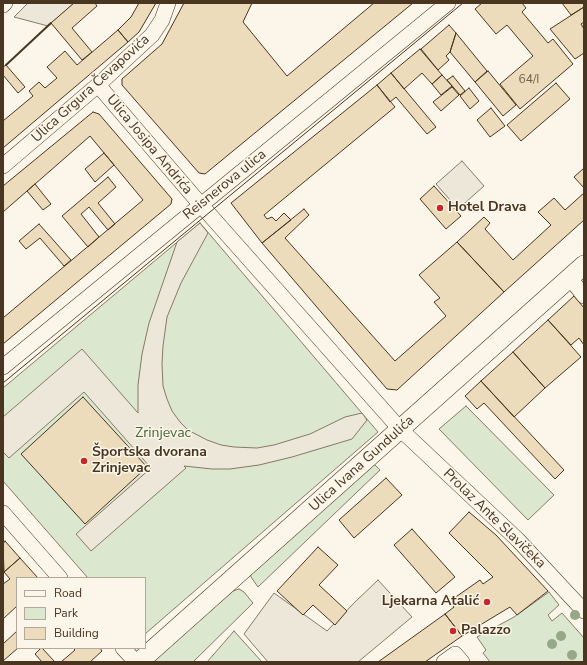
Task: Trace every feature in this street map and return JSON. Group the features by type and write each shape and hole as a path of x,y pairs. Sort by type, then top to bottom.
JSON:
{"main road":[{"name":"Ulica Ivana Gundulića","path":"138,662 584,265"}],"street":[{"name":"Ulica Grgura Čevapovića","path":"3,166 98,85 152,35 162,20 168,3"},
{"name":"Reisnerova ulica","path":"3,367 448,3"},
{"name":"Ulica Josipa Andrića","path":"98,85 200,205"},
{"path":"200,205 400,429"},
{"path":"570,278 584,296"},
{"name":"Prolaz Ante Slavičeka","path":"400,429 518,540 584,611"},
{"path":"3,513 59,577"},
{"path":"124,649 138,662"}],"green space":[{"name":"Zrinjevac","path":"200,223 378,432 146,633 146,577 87,577 3,481 3,388"},
{"path":"466,406 554,495 528,520 439,429"},
{"path":"371,461 380,470 258,587 251,577 250,572"},
{"path":"239,589 244,592 253,603 193,662 154,662 158,656 233,591"},
{"path":"549,592 559,605 548,615 552,621 562,613 584,638 584,662 490,662 483,653 486,650 477,637 514,617"},
{"path":"234,631 262,662 207,662"}],"shaded area":[{"path":"28,3 74,3 48,26 14,17"},
{"path":"462,161 484,186 458,209 436,184"},
{"path":"200,223 208,233 181,283 167,317 163,346 163,386 172,411 180,422 188,430 207,440 221,445 257,448 274,445 310,434 345,417 362,413 367,420 352,439 292,457 259,465 230,469 184,466 186,468 91,551 76,534 151,468 84,392 9,458 3,452 3,417 82,349 138,413 138,385 142,354 149,323 177,242"},
{"path":"378,580 412,617 358,662 268,662 244,634 274,593 327,631"}],"building":[{"path":"74,3 95,3 97,6 72,28 92,52 82,60 51,23"},
{"path":"139,3 156,3 139,32 128,42 118,30 131,17"},
{"path":"184,3 252,3 243,22 287,76 374,3 413,3 205,174 199,173 122,85 122,79 162,44"},
{"path":"482,3 522,3 526,8 522,12 548,43 553,39 573,64 520,109 500,84 533,56 507,25 496,34 475,9"},
{"path":"562,3 584,3 584,7 571,15"},
{"path":"584,7 584,22 581,24 584,29 584,53 575,59 550,29"},
{"path":"449,25 456,33 450,52 446,56 449,60 438,70 421,49"},
{"path":"118,30 128,42 3,148 3,121 33,96 29,91 39,82 45,88 57,78 47,67 65,51 77,65"},
{"path":"456,33 487,71 475,82 450,52"},
{"path":"420,49 442,75 432,84 422,73 404,89 391,73"},
{"path":"6,65 25,87 18,93 3,75 3,67"},
{"path":"488,71 516,105 503,116 475,82"},
{"path":"391,73 436,127 427,134 396,97 390,102 377,85"},
{"path":"442,75 452,86 441,95 432,84"},
{"path":"453,76 465,91 460,95 447,80"},
{"path":"556,83 570,99 521,141 507,125"},
{"path":"377,85 395,107 264,215 267,219 272,217 276,221 284,213 291,220 262,243 231,203"},
{"path":"452,87 459,95 441,111 433,102"},
{"path":"469,88 479,101 470,109 460,96"},
{"path":"491,108 505,126 490,137 477,120"},
{"path":"93,112 99,114 172,199 171,204 3,344 3,318 143,200 90,136 3,212 3,186"},
{"path":"104,153 114,165 95,182 85,169"},
{"path":"584,168 584,188 574,177"},
{"path":"108,177 116,187 98,203 115,224 108,230 89,207 81,214 99,237 88,247 62,216"},
{"path":"35,184 51,204 43,210 27,191"},
{"name":"Hotel Drava","path":"434,186 461,216 446,229 420,199"},
{"path":"584,193 584,220 504,292 457,242 484,217 490,223 485,229 513,260 551,225 538,212 554,198 565,210"},
{"path":"304,209 309,215 285,238 395,361 446,316 434,302 440,298 419,275 457,242 504,292 397,390 387,389 262,243"},
{"path":"39,224 71,260 64,266 40,238 26,249 19,241"},
{"path":"574,296 584,308 584,345 579,338 571,345 548,320"},
{"path":"548,320 581,357 545,388 513,352"},
{"path":"513,352 545,388 514,417 481,381"},
{"path":"481,381 564,470 555,479 484,403 477,409 465,396"},
{"name":"Športska dvorana Zrinjevac","path":"83,397 147,467 85,524 21,454"},
{"path":"386,478 402,495 354,538 339,520"},
{"path":"469,512 496,535 548,591 517,615 510,607 462,636 445,614 454,607 450,601 480,580 483,584 493,577 449,533"},
{"path":"412,529 455,577 436,593 394,545"},
{"path":"5,541 20,558 4,572 3,544"},
{"path":"318,547 338,565 319,585 347,611 335,625 313,605 303,615 277,591"},
{"path":"20,558 37,577 16,577 16,607 3,619 3,584 10,579 4,572"},
{"path":"445,614 462,636 425,662 378,662"},
{"path":"16,632 17,649 3,661 3,644"},
{"path":"40,649 43,649 55,662 42,662 35,654"},
{"path":"74,649 101,649 102,651 90,662 61,662 75,650"}],"tram line":[{"path":"3,383 463,3"}],"wall":[{"path":"6,65 51,23"}],"place":[{"name":"Hotel Drava","path":"440,208"},
{"name":"Športska dvorana Zrinjevac","path":"84,461"},
{"name":"Ljekarna Atalić","path":"487,602"},
{"name":"Palazzo","path":"453,631"}]}
